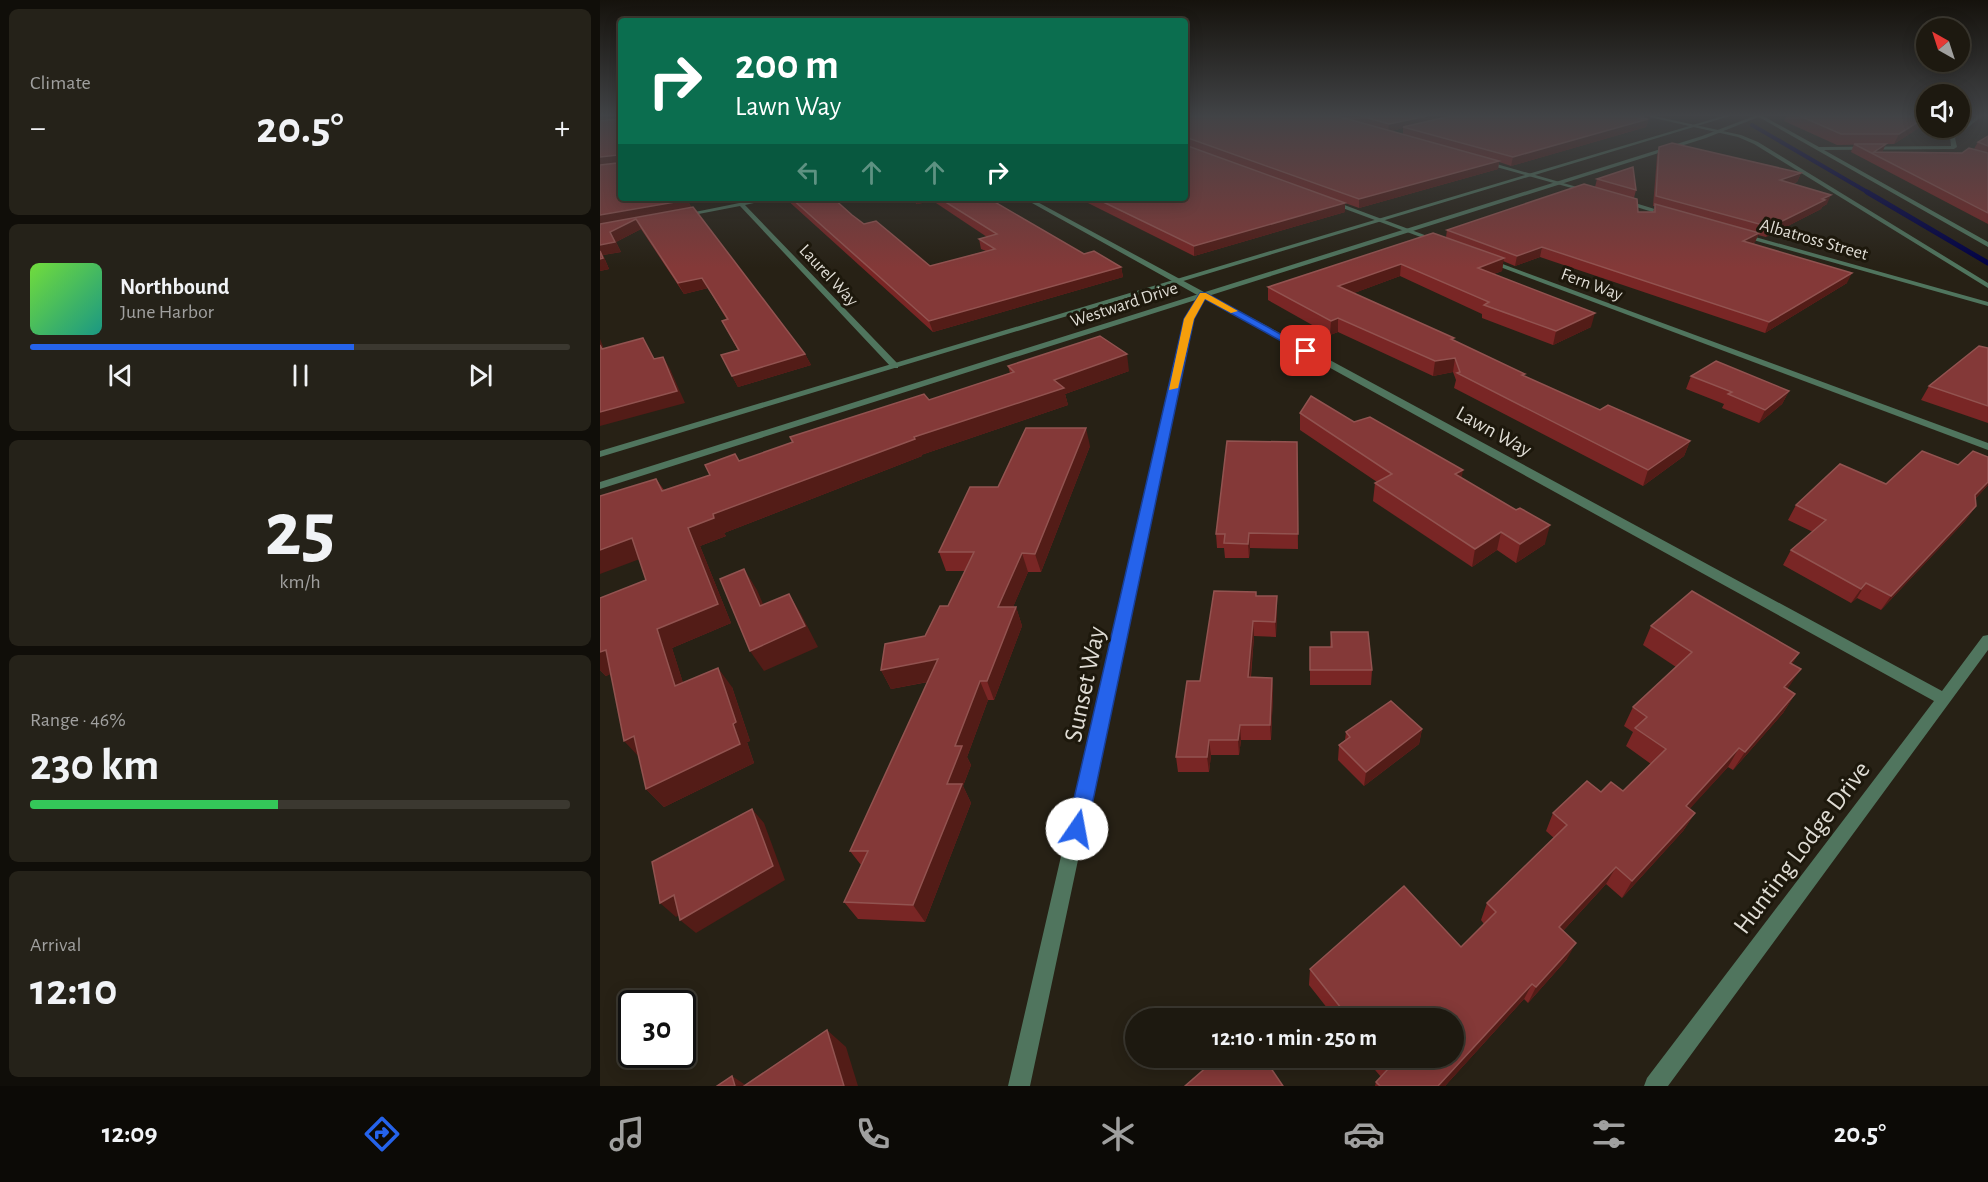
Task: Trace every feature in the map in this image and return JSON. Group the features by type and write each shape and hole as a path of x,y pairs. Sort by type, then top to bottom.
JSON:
{"street":[{"path":"1500,167 1598,194"},
{"name":"Westward Drive","path":"600,454 1557,167"},
{"name":"Westward Drive","path":"600,486 1608,167"},
{"path":"1794,167 1988,286"},
{"path":"1848,167 1988,245"},
{"path":"1609,197 1677,217"},
{"path":"1321,198 1441,243"},
{"path":"671,217 757,201"},
{"name":"Lawn Way","path":"1032,201 1942,699"},
{"name":"Laurel Way","path":"741,204 895,366"},
{"name":"Albatross Street","path":"1734,233 1988,304"},
{"name":"Fern Way","path":"1484,259 1988,447"},
{"name":"Sunset Way","path":"1019,1086 1185,335 1189,319 1203,295"},
{"name":"Hunting Lodge Drive","path":"1656,1086 1988,640"}],"building":[{"path":"600,167 618,167 618,201 681,201 600,215"},
{"path":"1188,167 1245,167 1345,203 1194,246 1101,201 1188,201"},
{"path":"1268,167 1478,167 1359,199"},
{"path":"1633,167 1636,190 1597,179"},
{"path":"1658,167 1774,167 1801,173 1780,180 1831,195 1770,227 1656,196"},
{"path":"1898,167 1988,167 1988,213"},
{"path":"1584,184 1637,199 1638,212 1655,212 1655,204 1759,233 1743,241 1852,273 1769,322 1542,247 1517,256 1447,230"},
{"path":"794,201 836,201 864,224 876,221 930,266 995,249 979,239 997,234 944,201 993,201 1084,254 1094,251 1121,267 929,321"},
{"path":"693,207 805,354 732,376 721,355 739,350 722,321 728,319 702,278 678,283 636,219 610,232 615,242 600,245 600,224"},
{"path":"1433,233 1504,258 1478,268 1595,313 1556,331 1484,305 1489,302 1401,264 1338,286 1454,338 1451,339 1525,374 1522,375 1600,410 1608,405 1690,441 1648,470 1457,373 1460,372 1455,358 1435,361 1338,318 1331,321 1268,287"},
{"path":"1100,336 1127,354 1054,380 1064,388 914,437 915,439 713,514 714,518 688,528 718,604 657,629 675,686 718,668 736,722 733,724 740,744 646,789 634,736 624,741 606,650 600,652 600,598 646,580 632,538 600,550 600,496 656,479 662,491 710,475 705,465 735,454 739,461 793,442 790,437 924,394 929,400 1014,372 1008,366"},
{"path":"643,338 654,359 663,357 677,391 600,412 600,345 602,349"},
{"path":"1979,346 1988,348 1988,406 1929,386"},
{"path":"1716,361 1789,391 1765,410 1728,394 1732,392 1691,376"},
{"path":"1311,396 1354,422 1370,417 1463,470 1455,474 1516,510 1520,508 1550,525 1520,544 1501,532 1475,549 1375,483 1392,474 1300,413"},
{"path":"1026,428 1086,428 1035,554 1022,553 998,607 1016,607 987,681 980,681 955,746 962,746 947,784 962,784 913,905 844,902 868,851 850,851 938,659 881,670 885,644 925,636 940,606 948,606 974,552 939,552 970,487 998,487"},
{"path":"1227,441 1297,442 1298,534 1249,533 1248,544 1224,543 1225,534 1216,534"},
{"path":"1922,451 1958,465 1973,451 1988,457 1988,482 1975,495 1976,506 1891,596 1866,583 1861,589 1791,550 1826,520 1796,505 1840,464 1886,484"},
{"path":"744,569 760,606 789,594 805,626 750,651 720,579"},
{"path":"1214,591 1256,592 1256,596 1277,596 1275,622 1253,621 1248,677 1272,678 1270,725 1240,725 1238,740 1209,740 1207,757 1176,757 1187,681 1200,681"},
{"path":"1692,591 1799,653 1790,663 1801,669 1784,687 1795,694 1745,752 1739,748 1686,806 1695,813 1632,881 1616,867 1559,927 1576,943 1536,987 1532,984 1464,1058 1464,1008 1341,1008 1310,969 1404,886 1461,947 1496,912 1487,903 1567,825 1553,813 1587,781 1601,792 1611,782 1623,791 1666,749 1635,728 1647,717 1633,707 1692,652 1651,626"},
{"path":"1331,632 1368,632 1372,670 1310,670 1310,647 1332,647"},
{"path":"1391,701 1422,729 1366,772 1339,745 1350,737 1346,732"},
{"path":"752,809 773,866 680,920 674,895 660,903 652,862"},
{"path":"827,1030 844,1086 744,1086"},
{"path":"1206,1068 1271,1068 1283,1086 1185,1086"},
{"path":"1455,1068 1438,1086 1380,1086 1376,1082 1388,1069"},
{"path":"732,1076 735,1086 717,1086"}],"waterway":[{"path":"1824,167 1869,193"},
{"path":"1867,192 1988,263"}],"slow traffic":[{"path":"1173,388 1189,319 1203,295 1234,311"}],"route":[{"path":"1077,829 1189,319 1203,295 1306,351"}]}
